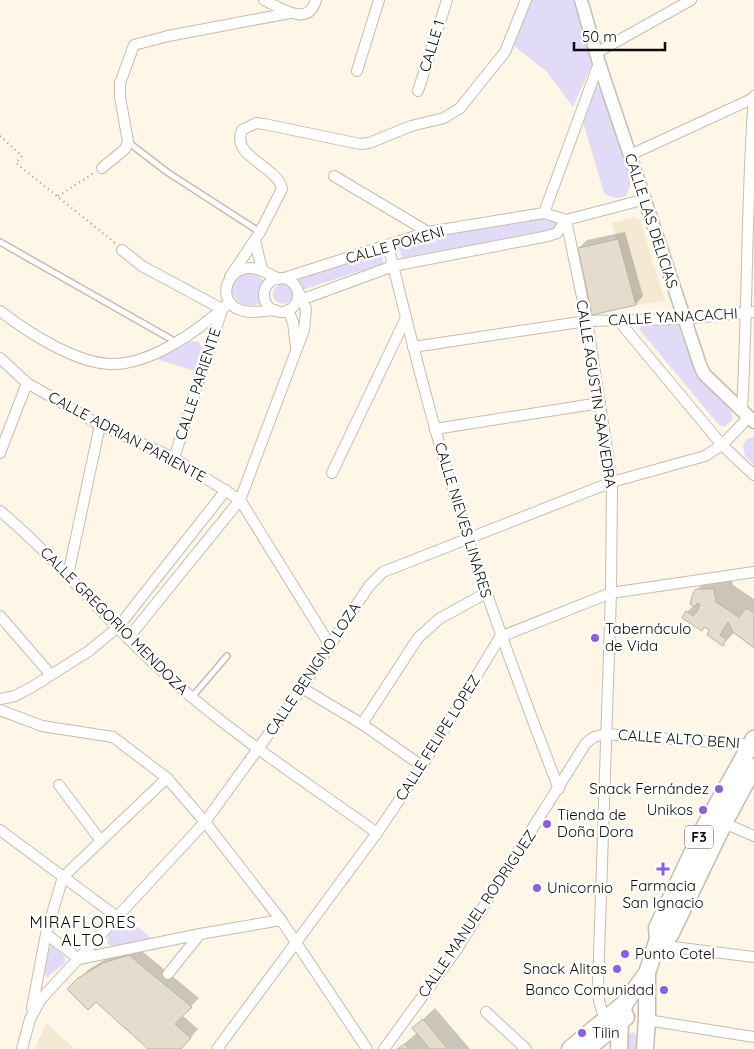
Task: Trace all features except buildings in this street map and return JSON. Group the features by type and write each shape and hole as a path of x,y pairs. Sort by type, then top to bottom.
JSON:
{"main road":[{"name":"F3","path":"646,1002 647,973 658,942 657,928 704,828 753,743"},
{"name":"F3","path":"658,942 670,935 724,823 754,768"},
{"name":"F3","path":"615,1033 624,1003 647,973"},
{"path":"587,1049 615,1033 646,1002"},
{"path":"645,1049 646,1002"},
{"path":"570,1049 615,1033"}],"street":[{"path":"264,0 290,13"},
{"path":"102,168 125,149 128,142 121,113 120,90 134,46 159,38 290,13 306,15 311,11 316,0"},
{"path":"358,71 379,0"},
{"name":"CALLE 1","path":"418,91 447,0"},
{"name":"CALLE LAS DELICIAS","path":"581,0 683,319 704,374 748,416"},
{"path":"544,212 598,58 680,3 691,0"},
{"path":"230,277 258,236 279,200 282,184 275,175 244,150 240,140 242,130 256,123 360,144 369,143 410,126 444,118 460,108 505,52 523,1"},
{"path":"630,155 754,97 748,178 751,313 748,416"},
{"path":"334,176 428,232"},
{"name":"CALLE POKENI","path":"281,279 428,232 544,212 566,220 646,200"},
{"name":"CALLE POKENI","path":"299,297 393,266 548,236 557,233 566,220"},
{"name":"CALLE AGUSTIN SAAVEDRA","path":"566,220 587,321 612,482 611,593 598,985 615,1033"},
{"path":"258,236 262,270"},
{"name":"CALLE NIEVES LINARES","path":"388,245 435,429 468,538 500,637 559,789"},
{"path":"122,250 142,266 226,306 244,311 288,310 299,297"},
{"path":"129,637 240,500 307,316 293,283 262,270 243,268 230,277"},
{"name":"CALLE PARIENTE","path":"174,458 226,306 226,291 230,277"},
{"path":"274,310 266,303 265,292 270,282 281,279"},
{"path":"0,312 47,342 71,353 109,364 128,362 177,342 195,332 226,306"},
{"path":"288,310 293,322 296,348"},
{"name":"CALLE YANACACHI","path":"413,347 587,321 683,319 751,313"},
{"path":"332,473 406,318"},
{"path":"618,320 722,445 754,475"},
{"name":"CALLE ADRIAN PARIENTE","path":"0,358 27,383 100,425 174,458 240,500 330,645"},
{"path":"0,453 27,383"},
{"path":"435,429 600,403"},
{"name":"CALLE BENIGNO LOZA","path":"22,1049 30,1019 41,999 205,822 260,749 369,586 383,572 612,482 705,456 722,445 748,416"},
{"path":"68,575 100,425"},
{"path":"0,698 15,696 51,675 89,651 118,627 226,490"},
{"name":"CALLE GREGORIO MENDOZA","path":"0,511 30,536 118,627 192,698 377,833"},
{"path":"500,637 611,593 754,572"},
{"path":"362,724 418,638 439,619 486,593"},
{"path":"0,616 51,675"},
{"name":"CALLE FELIPE LOPEZ","path":"217,1049 377,833 422,766 500,637"},
{"path":"302,688 362,724 422,766"},
{"path":"0,710 51,728 113,737 167,778 205,822 281,920 295,944 367,1049"},
{"name":"CALLE ALTO BENI","path":"605,734 753,743"},
{"name":"CALLE MANUEL RODRIGUEZ","path":"384,1049 455,952 559,789 586,743 594,737 605,734"},
{"path":"30,1019 46,934 63,877 167,778"},
{"path":"59,785 102,840"},
{"path":"724,823 754,836"},
{"path":"0,830 116,916"},
{"path":"46,934 78,959 200,934 281,920"},
{"path":"168,974 200,934"},
{"path":"658,942 754,957"},
{"path":"486,1012 526,1049"},
{"path":"647,1020 754,1037"}],"lane":[{"path":"128,142 166,172 258,236"},
{"path":"0,242 177,342"},
{"path":"192,698 228,656"}],"path":[{"path":"0,136 22,156 16,163 122,250"},
{"path":"58,196 102,168"}],"shaded area":[{"path":"529,0 574,0 593,62 573,107 547,72 513,45"},
{"path":"597,86 600,88 631,182 626,196 623,197 615,198 604,193 583,122"},
{"path":"552,217 557,225 554,229 402,258 399,248 460,230"},
{"path":"635,217 640,220 665,301 636,305 612,223"},
{"path":"382,254 383,262 379,265 302,290 298,277"},
{"path":"247,271 257,274 264,281 260,288 262,303 257,305 247,305 239,302 231,290 234,278"},
{"path":"279,284 287,284 293,290 293,298 287,304 279,304 273,298 273,290"},
{"path":"675,323 679,327 697,376 732,412 732,420 724,427 719,425 639,329 641,324"},
{"path":"190,341 199,342 204,351 197,372 157,359"},
{"path":"754,437 754,465 745,456 743,446 747,439"},
{"path":"125,916 152,939 112,946 107,943 110,930"},
{"path":"52,945 65,957 65,963 47,977 44,974 48,950"},
{"path":"46,1023 75,1049 35,1049"},
{"path":"633,1032 639,1037 638,1049 625,1049 626,1036"}],"place":[{"name":"Tabernáculo de Vida","path":"595,638"},
{"name":"Snack Fernández","path":"719,789"},
{"name":"Unikos","path":"703,810"},
{"name":"Tienda de Doña Dora","path":"547,824"},
{"name":"Farmacia San Ignacio","path":"663,869"},
{"name":"Unicornio","path":"537,888"},
{"name":"Punto Cotel","path":"625,954"},
{"name":"Snack Alitas","path":"617,969"},
{"name":"Banco Comunidad","path":"664,990"},
{"name":"Tilin","path":"582,1033"}],"district":[{"name":"MIRAFLORES ALTO","path":"83,931"}]}
